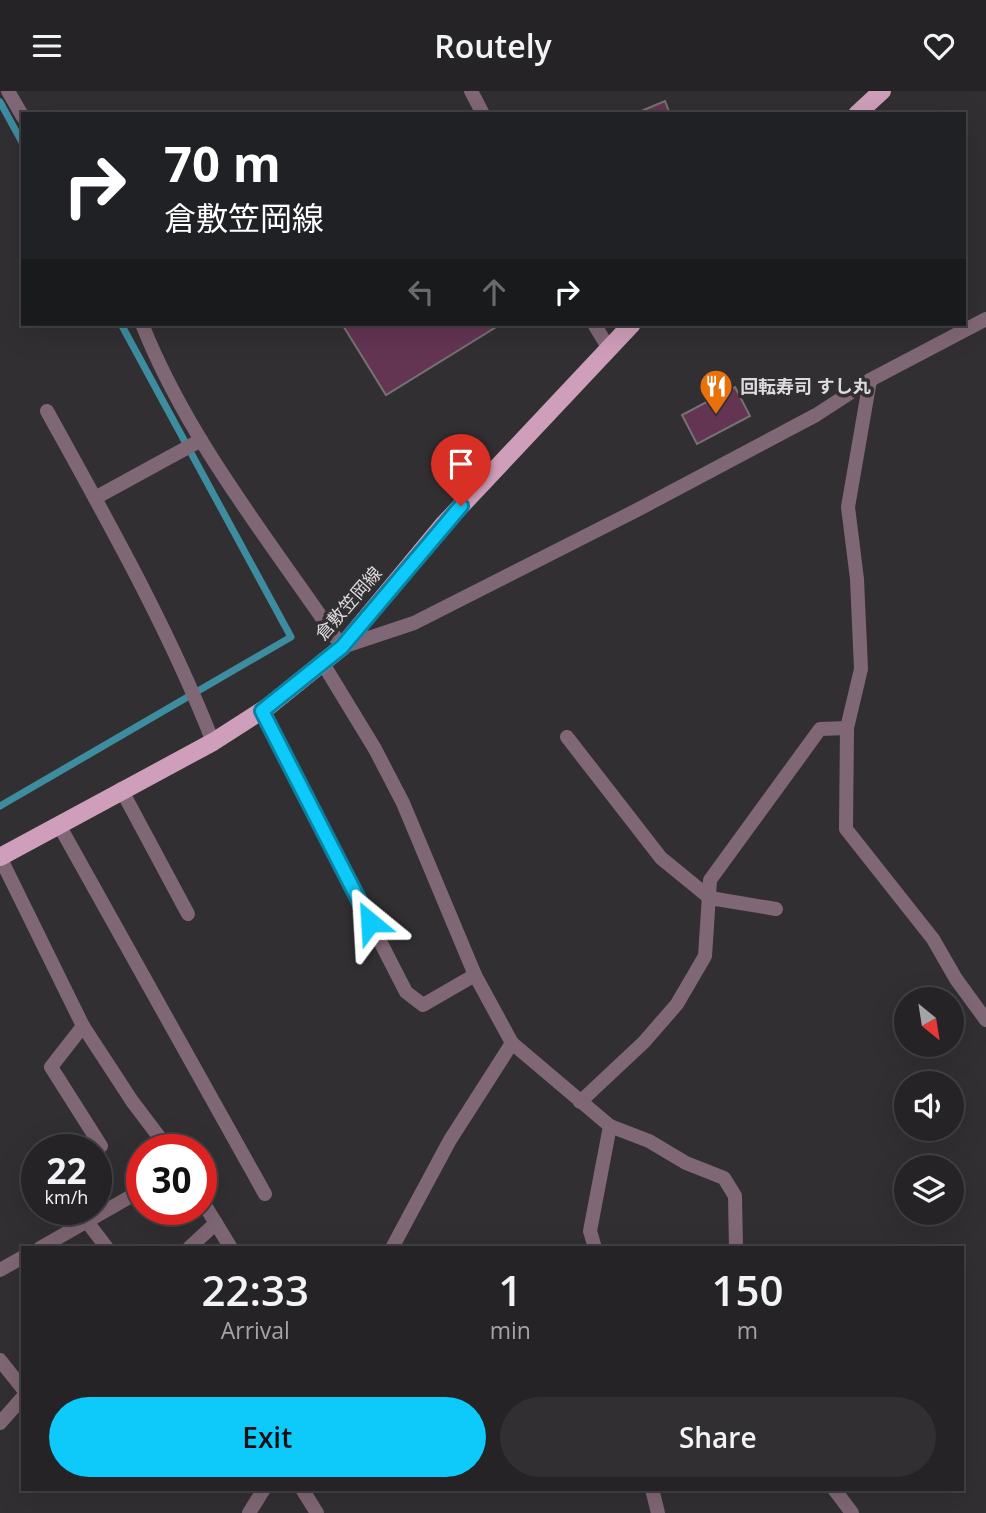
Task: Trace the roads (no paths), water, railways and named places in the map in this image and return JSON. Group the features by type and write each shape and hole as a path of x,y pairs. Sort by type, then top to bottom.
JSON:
{"main road":[{"path":"859,112 882,91"},
{"name":"倉敷笠岡線","path":"0,857 121,789 213,742 262,711 342,647 443,525 630,326"}],"street":[{"path":"8,91 21,114"},
{"path":"471,91 482,112"},
{"path":"143,326 161,372 199,441 342,647 414,623 749,451 816,415 870,380 986,319"},
{"path":"595,326 608,347"},
{"path":"870,380 848,507 857,579 861,669 847,728 846,829 933,939 986,1020"},
{"path":"47,411 95,498 198,703 213,742"},
{"path":"95,498 199,441"},
{"path":"322,663 375,749 403,803 475,975 512,1043 610,1126 649,1141 686,1163 724,1178 735,1196 736,1246"},
{"path":"262,711 406,992 423,1005 475,975"},
{"path":"580,1102 643,1042 677,1004 705,956 710,880 820,729 847,728"},
{"path":"566,737 661,858 710,898 776,909"},
{"path":"121,789 188,914"},
{"path":"60,825 265,1194"},
{"path":"0,857 83,1026 157,1134"},
{"path":"83,1026 51,1067 93,1134"},
{"path":"393,1246 450,1140 512,1043"},
{"path":"594,1246 590,1231 610,1126"},
{"path":"44,1246 84,1225"},
{"path":"90,1225 105,1246"},
{"path":"191,1246 214,1225"},
{"path":"217,1225 230,1246"},
{"path":"0,1270 21,1258"},
{"path":"0,1360 21,1386"},
{"path":"0,1423 21,1399"},
{"path":"249,1513 263,1491"},
{"path":"303,1491 317,1513"},
{"path":"652,1491 658,1513"},
{"path":"836,1491 852,1513"}],"waterway":[{"path":"0,102 21,140"},
{"path":"0,806 291,637 122,326"}],"place":[{"name":"回転寿司 すし丸","path":"716,416"}]}
